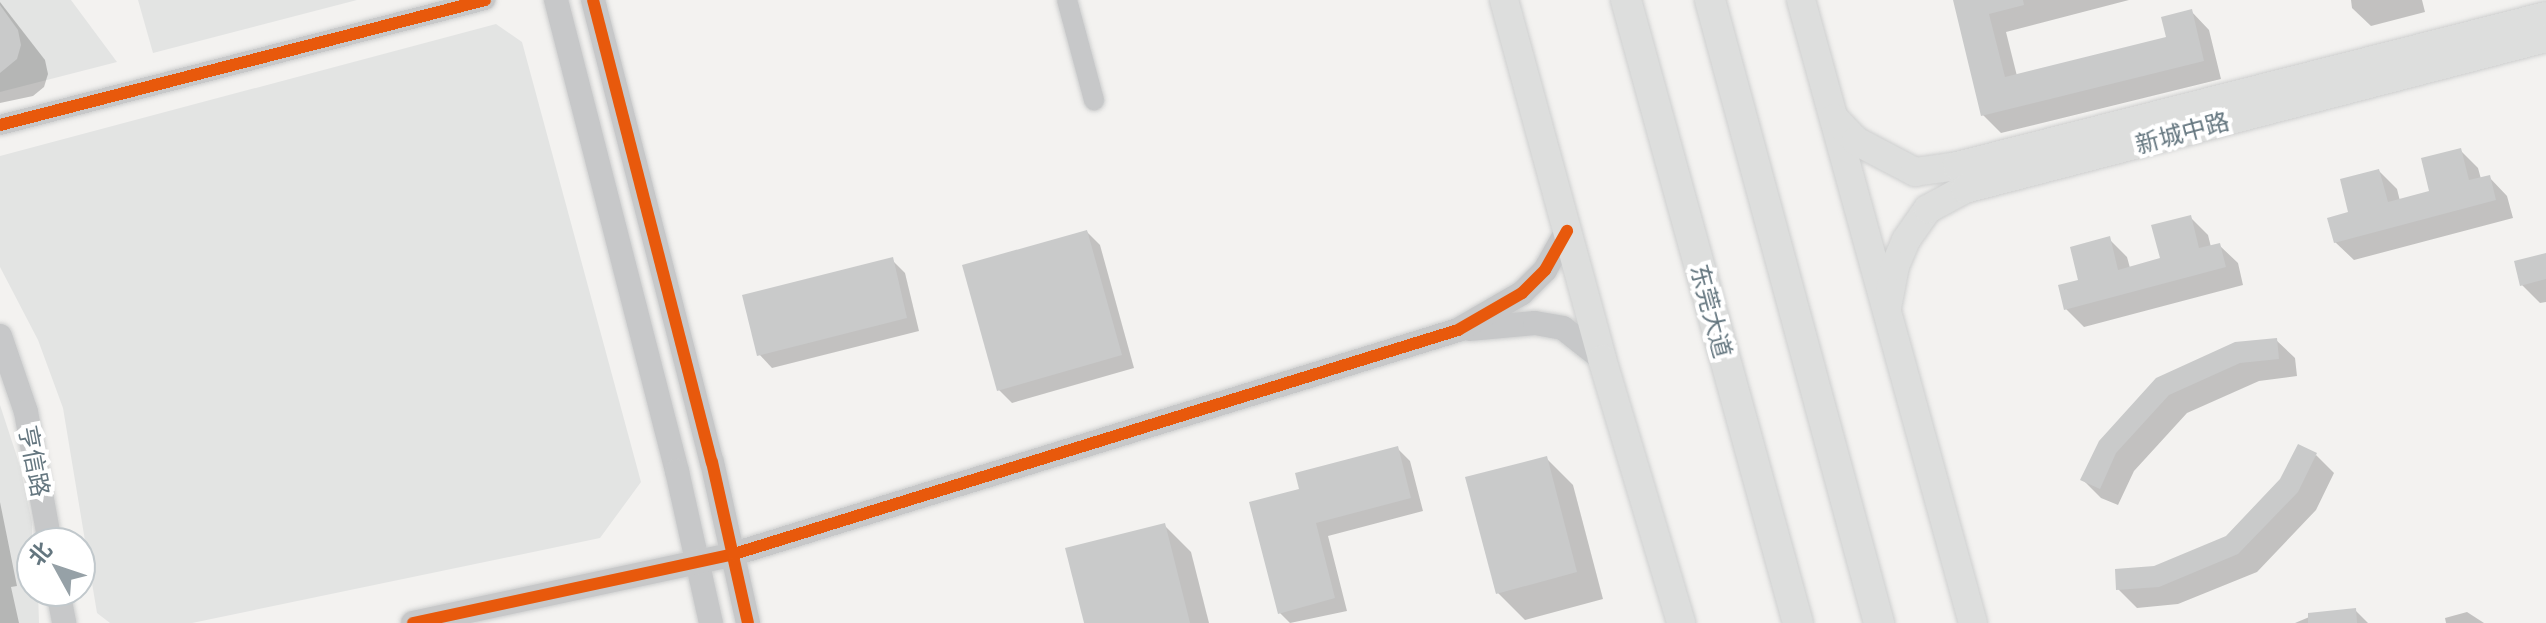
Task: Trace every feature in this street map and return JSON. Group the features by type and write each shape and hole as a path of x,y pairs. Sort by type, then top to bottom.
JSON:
{"main road":[{"path":"1504,0 1602,359 1681,623"},
{"name":"东莞大道","path":"1626,0 1798,623"},
{"path":"1710,0 1879,623"},
{"path":"1801,0 1973,623"},
{"name":"新城中路","path":"1834,118 1856,141 1915,172 1957,166 2546,16"},
{"name":"新城中路","path":"1887,308 1895,266 1906,240 1928,209 1965,189 2546,38"}],"street":[{"path":"0,125 485,0"},
{"path":"556,0 699,562 711,623"},
{"path":"593,0 734,554 748,623"},
{"path":"1067,0 1094,100"},
{"path":"1458,330 1522,293 1545,270 1567,231"},
{"path":"413,623 734,554 1458,330 1535,323 1563,328 1602,359"},
{"name":"亨信路","path":"0,336 26,412 47,527"}],"shaded area":[{"path":"0,0 71,0 117,62 0,92"},
{"path":"138,0 357,0 153,53"},
{"path":"496,24 522,42 641,482 600,538 192,623 110,623 97,613 96,527 83,527 63,408 38,340 0,267 0,156"},
{"path":"0,405 20,466 32,522 32,527 16,527 16,607 38,607 39,623 0,623"}],"building":[{"path":"1953,0 2023,0 2024,5 1989,14 2005,77 2166,37 2161,17 2192,9 2204,61 1981,116"},
{"path":"0,5 18,30 21,45 17,59 0,73"},
{"path":"2461,148 2469,180 2490,175 2496,200 2334,243 2327,218 2348,212 2340,179 2379,169 2388,202 2429,191 2421,158"},
{"path":"2191,215 2199,248 2220,243 2226,267 2064,310 2058,285 2078,280 2070,247 2110,236 2118,270 2160,258 2151,225"},
{"path":"1087,230 1122,355 997,391 962,265"},
{"path":"2546,253 2546,279 2520,286 2514,261"},
{"path":"893,257 907,318 757,356 742,295"},
{"path":"2277,338 2279,359 2240,363 2169,395 2116,453 2100,489 2080,480 2099,441 2156,378 2235,342"},
{"path":"2298,444 2317,453 2298,492 2238,554 2159,587 2116,590 2115,569 2154,566 2226,536 2280,479"},
{"path":"1398,446 1411,498 1316,523 1335,598 1278,614 1249,502 1299,489 1295,473"},
{"path":"1547,456 1577,572 1496,594 1465,477"},
{"path":"1165,523 1190,623 1084,623 1065,548"},
{"path":"2356,608 2357,623 2308,623 2308,613"}],"cycle path":[{"path":"0,125 485,0"},
{"path":"593,0 712,462 748,623"},
{"path":"413,623 734,554 1458,330 1522,293 1545,270 1567,231"}]}
